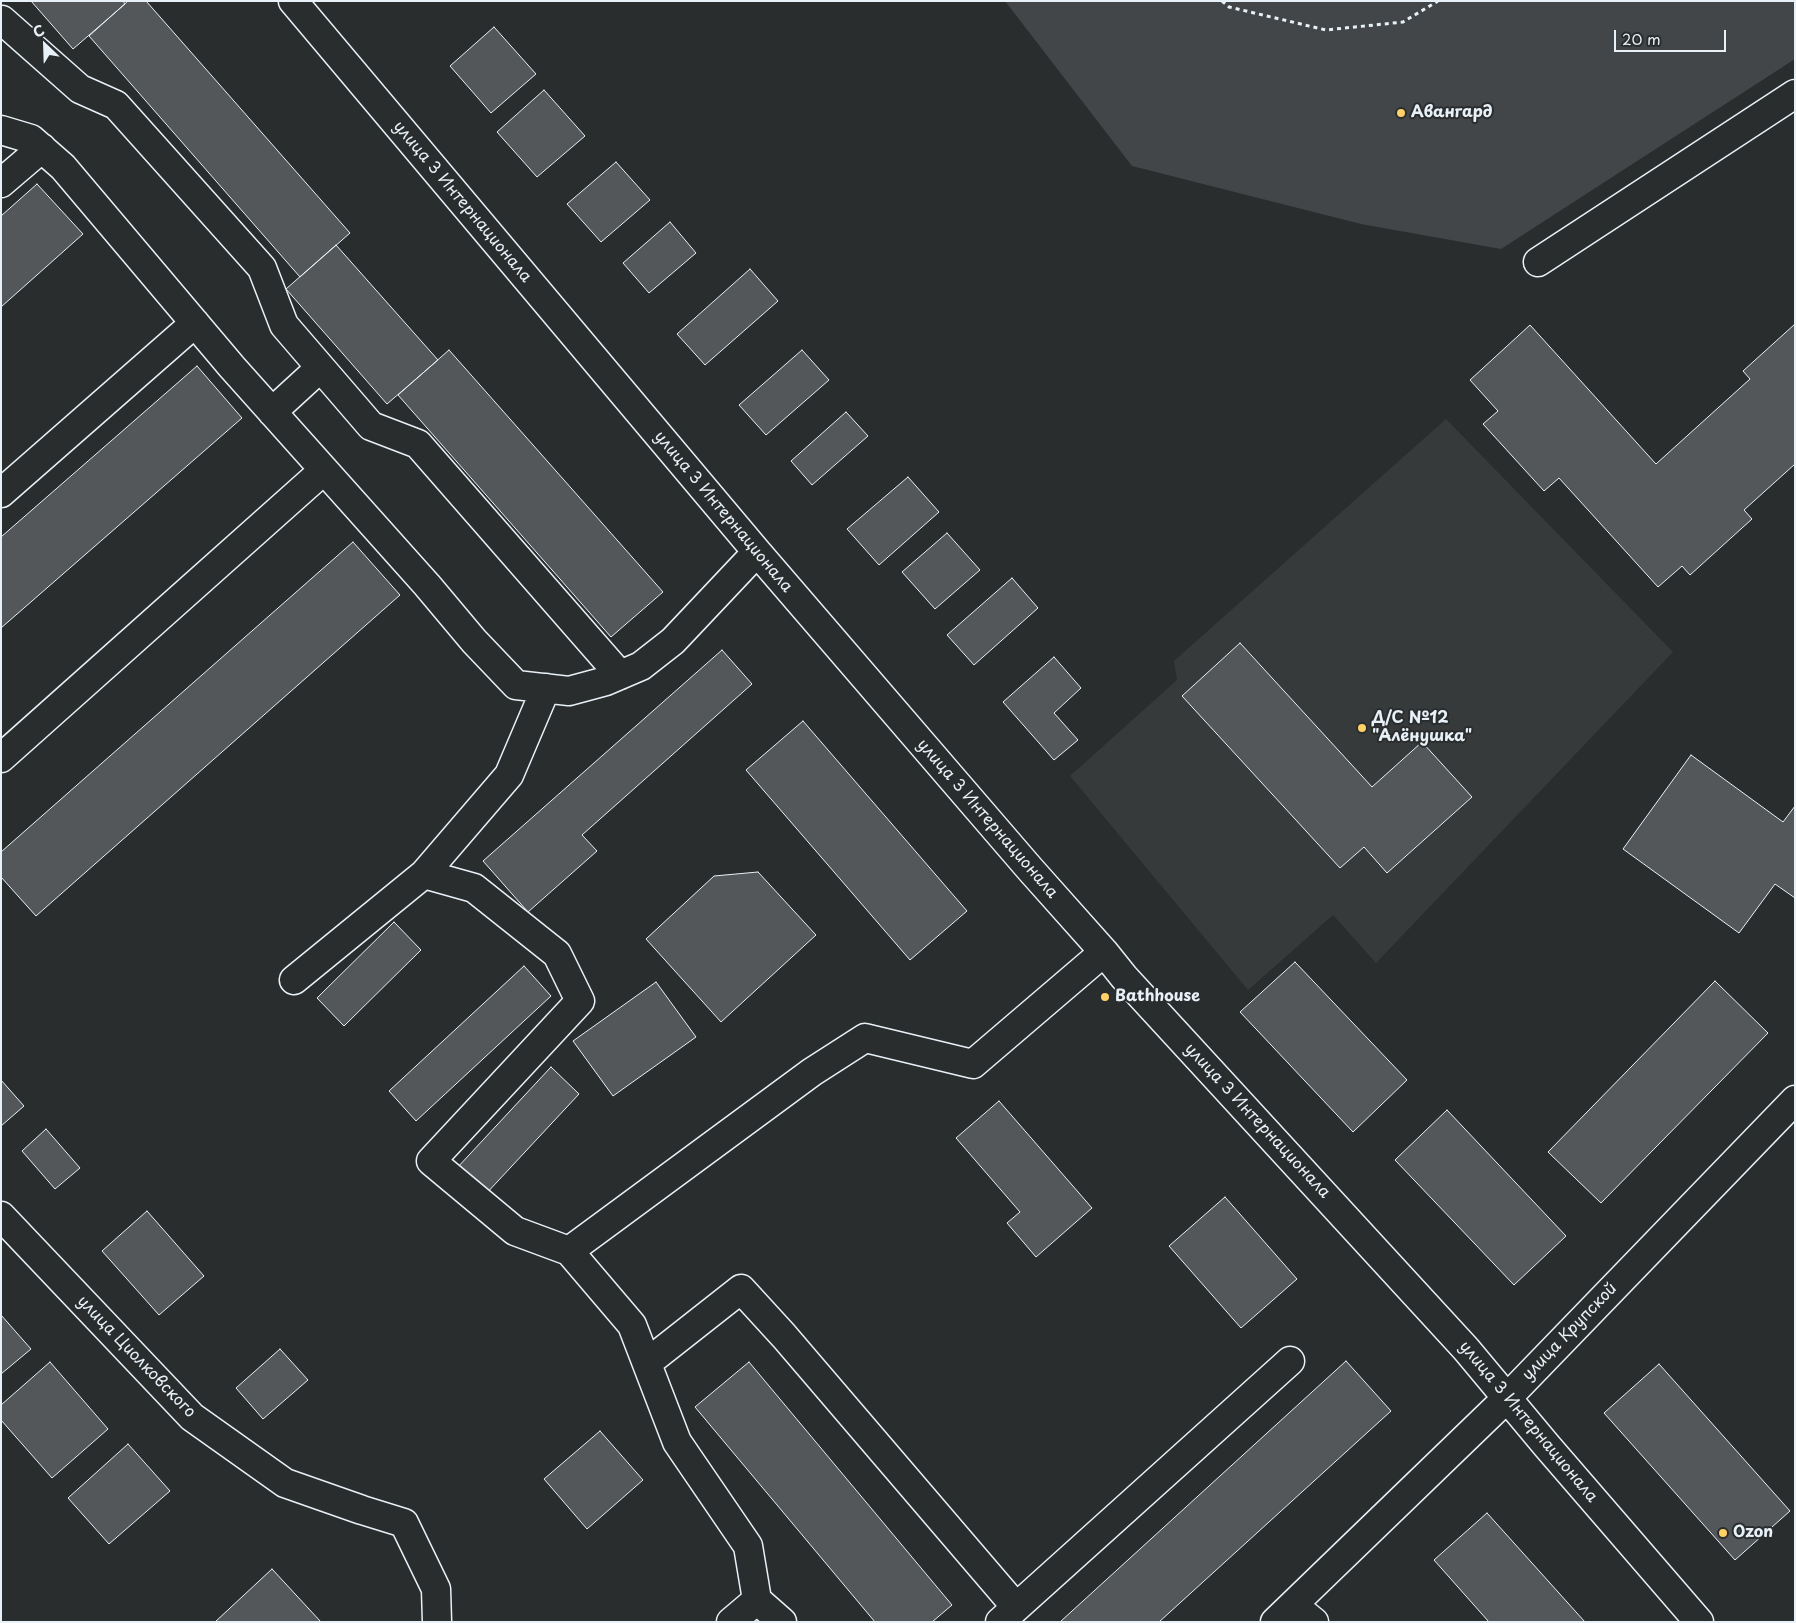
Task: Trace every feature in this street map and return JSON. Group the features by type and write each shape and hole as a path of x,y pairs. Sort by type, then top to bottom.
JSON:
{"street":[{"name":"улица 3 Интернационала","path":"293,1 757,552 1030,869 1104,952 1124,978 1466,1349 1699,1622"},
{"path":"2,20 80,89 116,105 262,268 284,325 371,426 418,444 620,675"},
{"path":"1538,262 1795,94"},
{"path":"1,130 31,139 63,167 272,412 474,640 516,684 570,691 606,681 641,666 673,640 757,552"},
{"path":"1,183 42,148"},
{"path":"1,493 195,324"},
{"path":"272,412 320,368"},
{"path":"1,758 324,470"},
{"path":"294,980 424,874 509,775 546,688"},
{"path":"424,874 474,888 557,954 580,1001 431,1161 515,1231 569,1251 632,1325 677,1442 748,1546 757,1600 782,1622"},
{"path":"569,1251 812,1072 865,1038 973,1064 1104,952"},
{"name":"улица Крупской","path":"1284,1613 1507,1398 1795,1100"},
{"name":"улица Циолковского","path":"1,1216 192,1417 285,1483 362,1510 404,1522 436,1589 437,1622"},
{"path":"647,1363 741,1290 791,1343 1008,1615 1290,1360"},
{"path":"731,1622 757,1600"},
{"path":"1284,1613 1314,1622"}],"path":[{"path":"1222,1 1229,7 1326,30 1403,22 1438,1"}],"shaded area":[{"name":"Авангард","path":"1005,1 1795,1 1795,59 1501,249 1361,224 1132,166"},
{"name":"Д/С №12 \"Алёнушка\"","path":"1446,419 1673,652 1376,963 1333,915 1248,990 1070,776 1177,680 1174,661"}],"building":[{"path":"31,1 123,1 125,4 73,49"},
{"path":"128,1 146,1 350,233 300,277 89,36"},
{"path":"494,27 536,74 491,113 450,66"},
{"path":"544,90 585,136 537,177 497,132"},
{"path":"616,162 650,200 601,242 567,204"},
{"path":"37,184 83,234 1,307 1,216"},
{"path":"670,222 696,253 649,293 623,263"},
{"path":"336,245 438,360 387,404 286,289"},
{"path":"750,269 778,301 705,365 677,334"},
{"path":"1795,324 1795,464 1744,510 1752,519 1690,575 1682,566 1658,587 1559,478 1544,491 1483,424 1498,411 1470,380 1530,325 1656,464 1750,379 1743,371"},
{"path":"449,350 663,592 611,637 398,395"},
{"path":"802,350 829,380 766,435 739,405"},
{"path":"197,366 242,418 1,628 1,537"},
{"path":"846,412 868,436 812,485 791,461"},
{"path":"908,477 939,512 879,565 847,529"},
{"path":"947,533 980,570 935,609 902,572"},
{"path":"353,542 400,595 36,916 1,877 1,852"},
{"path":"1012,578 1038,608 974,665 947,635"},
{"path":"1240,643 1372,787 1422,742 1472,797 1387,873 1364,847 1340,868 1182,696"},
{"path":"722,650 752,684 582,835 597,851 528,912 483,861"},
{"path":"1054,657 1081,688 1054,713 1078,740 1054,760 1003,702"},
{"path":"803,721 967,911 910,960 746,770"},
{"path":"1691,755 1783,822 1795,806 1795,898 1775,884 1739,933 1623,849"},
{"path":"758,872 816,935 721,1022 646,939 714,876"},
{"path":"394,922 421,950 344,1026 317,998"},
{"path":"1295,962 1407,1080 1353,1132 1240,1012"},
{"path":"524,966 551,996 416,1121 389,1091"},
{"path":"1715,981 1768,1033 1601,1203 1548,1152"},
{"path":"656,982 696,1037 613,1096 573,1041"},
{"path":"551,1067 579,1094 484,1196 456,1169"},
{"path":"1,1080 24,1106 1,1126"},
{"path":"999,1101 1092,1208 1036,1257 1007,1223 1020,1212 956,1138"},
{"path":"1447,1110 1566,1236 1514,1285 1395,1160"},
{"path":"46,1129 80,1168 55,1189 22,1151"},
{"path":"1225,1197 1297,1279 1241,1328 1169,1246"},
{"path":"147,1211 204,1276 159,1315 102,1251"},
{"path":"1,1315 31,1349 1,1374"},
{"path":"280,1349 308,1380 263,1419 236,1388"},
{"path":"1346,1361 1391,1411 1159,1622 1060,1622"},
{"path":"50,1362 108,1429 52,1478 1,1420 1,1405"},
{"path":"749,1362 952,1605 932,1622 875,1622 695,1407"},
{"path":"1659,1364 1790,1511 1735,1560 1604,1413"},
{"path":"600,1431 643,1480 587,1529 544,1479"},
{"path":"128,1444 170,1491 109,1544 68,1498"},
{"path":"1487,1513 1585,1622 1489,1622 1434,1560"},
{"path":"272,1569 321,1622 215,1622"}],"place":[{"name":"Авангард","path":"1401,113"},
{"name":"Д/С №12 \"Алёнушка\"","path":"1362,728"},
{"name":"Bathhouse","path":"1105,997"},
{"name":"Ozon","path":"1723,1533"}]}
